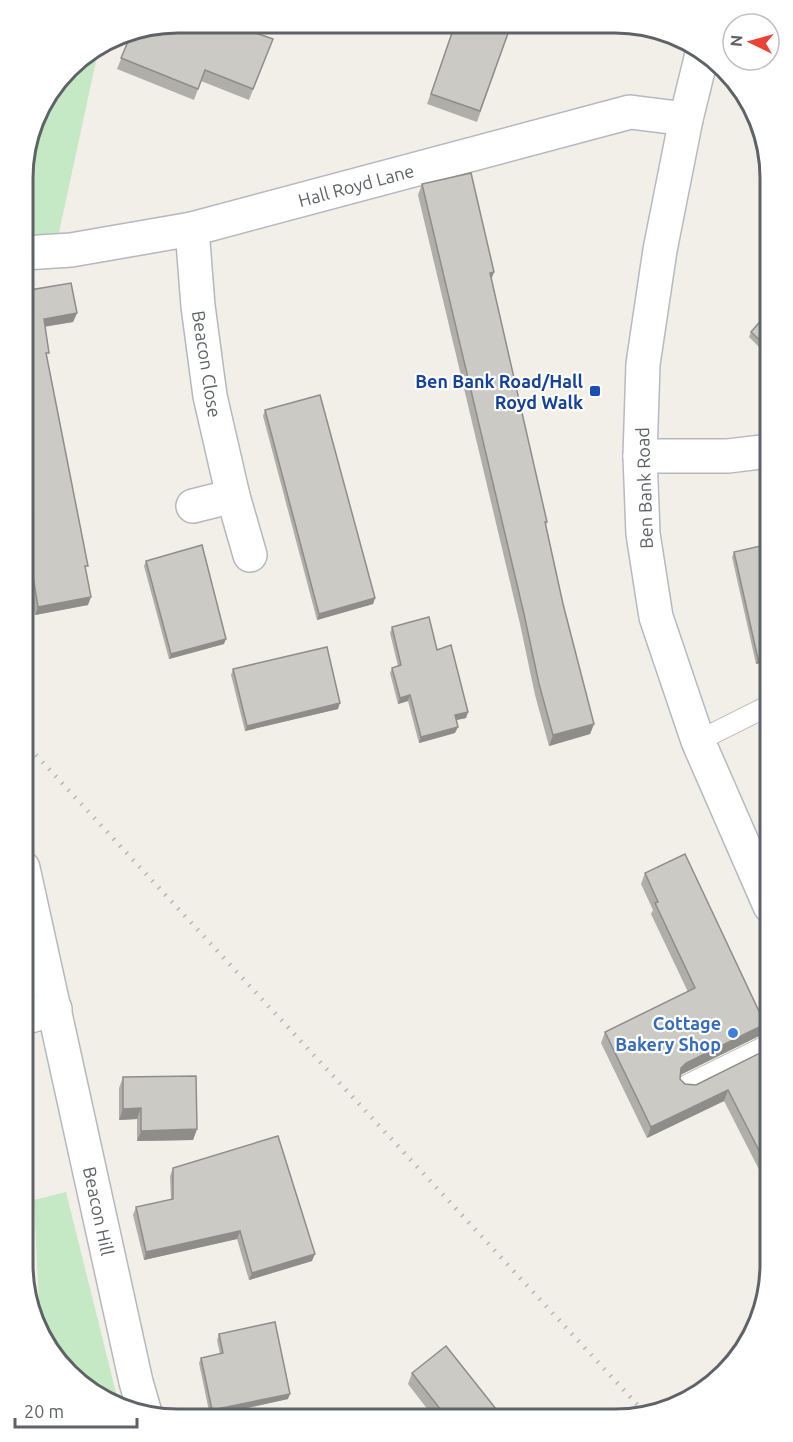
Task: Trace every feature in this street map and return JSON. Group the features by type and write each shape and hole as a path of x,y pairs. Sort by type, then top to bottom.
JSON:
{"street":[{"name":"Ben Bank Road","path":"700,62 686,118 660,250 643,364 640,456 643,534 656,617 698,741 760,883"},
{"name":"Hall Royd Lane","path":"33,252 71,250 192,229 630,112 686,118"},
{"name":"Beacon Close","path":"192,229 198,306 210,396 233,496 250,555"},
{"path":"640,456 728,456 760,452"},
{"path":"193,506 233,496"},
{"name":"Beacon Hill","path":"33,912 142,1404"},
{"path":"33,1015 55,1009"}],"lane":[{"path":"698,741 760,710"},
{"path":"687,1085 760,1049"}],"green space":[{"path":"97,58 96,61 55,251 33,252 34,159 44,123 52,106 69,83"},
{"path":"66,1192 116,1395 90,1379 76,1366 63,1352 48,1328 39,1302 34,1200"}],"building":[{"path":"256,33 273,39 253,89 205,70 198,89 121,58 127,43 159,34"},
{"path":"452,33 508,33 480,111 431,94"},
{"path":"471,173 494,272 490,273 547,522 545,522 563,604 594,724 553,735 539,684 422,184"},
{"path":"71,283 77,313 44,319 49,353 46,353 88,566 85,566 91,597 38,607 33,576 33,289"},
{"path":"760,322 760,341 751,332"},
{"path":"320,395 375,598 319,614 265,410"},
{"path":"202,545 226,639 171,654 146,561"},
{"path":"760,546 760,658 758,659 734,552"},
{"path":"429,617 437,650 451,645 468,712 455,715 458,727 421,737 410,695 400,698 392,668 401,665 392,627"},
{"path":"327,647 340,703 247,726 233,669"},
{"path":"685,854 760,1013 760,1026 686,1063 681,1068 680,1079 685,1084 696,1085 760,1053 760,1152 728,1090 651,1127 605,1032 695,988 655,903 658,902 645,873"},
{"path":"196,1076 197,1129 141,1131 141,1108 123,1109 123,1077"},
{"path":"278,1136 315,1254 252,1273 240,1231 146,1252 136,1207 173,1199 173,1168"},
{"path":"275,1322 290,1394 212,1409 201,1358 223,1353 219,1334"},
{"path":"446,1346 496,1409 440,1409 412,1373"}],"railway":[{"path":"33,752 639,1407"}],"place":[{"name":"Ben Bank Road/Hall Royd Walk","path":"595,391"},
{"name":"Cottage Bakery Shop","path":"733,1033"}]}
